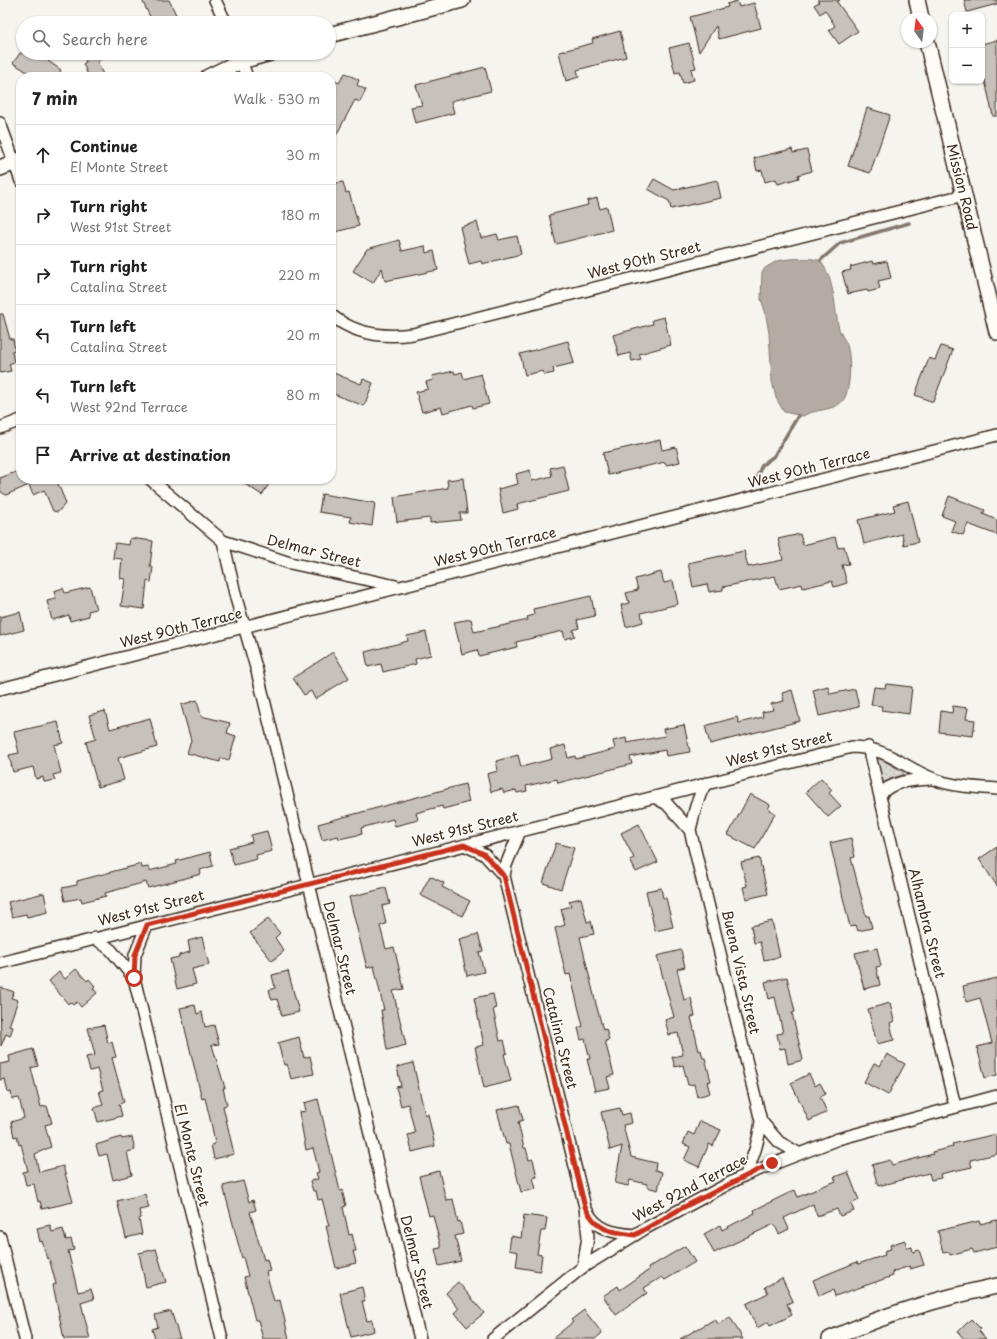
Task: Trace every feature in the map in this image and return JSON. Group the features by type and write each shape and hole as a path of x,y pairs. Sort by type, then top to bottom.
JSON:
{"street":[{"path":"215,0 223,16"},
{"path":"336,33 462,0"},
{"path":"917,0 920,12"},
{"name":"Mission Road","path":"928,48 997,332"},
{"path":"216,72 235,60"},
{"path":"241,60 245,72"},
{"path":"0,123 16,157"},
{"path":"0,168 16,162"},
{"name":"West 90th Street","path":"336,318 357,330 378,335 398,336 413,334 964,195"},
{"path":"0,428 16,422"},
{"name":"West 90th Terrace","path":"0,689 997,435"},
{"name":"Delmar Street","path":"156,484 223,541 290,563 399,587"},
{"name":"Delmar Street","path":"223,541 309,884 420,1339"},
{"name":"West 91st Street","path":"0,962 852,747 868,747 891,755 933,779 947,784 997,789"},
{"name":"Alhambra Street","path":"868,747 955,1106"},
{"name":"West 91st Street","path":"880,795 886,788 893,785 917,780 933,779"},
{"name":"Buena Vista Street","path":"706,783 700,792 694,809 690,830 761,1121 760,1136 754,1156 745,1175"},
{"name":"Buena Vista Street","path":"654,797 667,804 690,830"},
{"name":"Catalina Street","path":"520,830 506,865 504,876 585,1207 588,1237 583,1267"},
{"name":"Catalina Street","path":"464,845 484,854 504,876"},
{"name":"El Monte Street","path":"147,925 135,955 134,978 222,1339"},
{"name":"El Monte Street","path":"95,938 112,950 134,978"},
{"name":"West 92nd Terrace","path":"493,1339 583,1267 682,1208 745,1175 798,1153 878,1127 997,1096"},
{"name":"Buena Vista Street","path":"761,1121 779,1142 798,1153"},
{"name":"Catalina Street","path":"585,1207 594,1223 600,1227 614,1232 635,1235"},
{"path":"0,1237 25,1339"},
{"path":"830,1339 847,1335 882,1317 920,1305 997,1286"}],"shaded area":[{"path":"789,259 816,259 821,262 826,269 832,286 839,329 847,345 849,357 850,372 848,388 844,399 836,406 803,416 784,412 776,398 772,381 769,333 761,299 762,273 765,268 777,261"},
{"path":"876,758 879,758 903,772 904,776 882,782"}],"building":[{"path":"142,0 169,0 177,16 150,16"},
{"path":"817,0 840,0 837,2 858,31 839,44 829,30 835,26 825,10 820,14 814,5 819,2"},
{"path":"964,0 997,0 997,4 967,12"},
{"path":"737,1 739,7 754,3 761,28 719,39 716,26 699,52 690,17 728,7 727,4"},
{"path":"620,31 626,57 577,70 579,77 566,81 559,52 593,43 592,39"},
{"path":"997,40 997,116 993,116 985,80 985,43"},
{"path":"689,43 696,68 691,69 694,80 683,83 680,72 675,73 669,48"},
{"path":"16,59 16,60 49,60 61,70 60,72 27,72 13,63"},
{"path":"85,60 99,60 97,61 102,72 87,72 83,64 86,62"},
{"path":"485,67 491,91 451,101 454,113 415,123 411,107 422,105 416,85"},
{"path":"345,73 359,80 357,85 366,90 360,102 355,100 336,136 336,82 339,83"},
{"path":"867,108 890,115 870,173 848,166"},
{"path":"792,149 793,153 807,150 812,171 798,175 799,178 778,184 776,179 765,182 762,170 757,171 754,158"},
{"path":"654,179 674,190 717,180 721,198 671,209 669,201 648,189"},
{"path":"343,182 346,193 349,192 359,226 336,232 336,183"},
{"path":"597,198 600,209 607,207 612,230 556,244 549,215 588,205 587,201"},
{"path":"477,222 481,238 497,234 499,240 517,236 521,254 482,264 481,261 469,264 460,227"},
{"path":"399,240 402,251 425,246 426,253 434,251 438,270 385,281 382,268 373,283 353,271 367,249"},
{"path":"872,261 873,264 887,261 891,278 878,281 880,289 848,294 842,272 851,270 850,267"},
{"path":"0,314 3,314 10,339 13,339 15,350 12,351 14,362 9,364 11,371 0,373"},
{"path":"664,317 671,345 639,354 641,359 632,361 630,353 619,356 613,335 653,324 652,320"},
{"path":"568,341 574,363 553,368 554,373 544,375 543,371 525,375 520,354"},
{"path":"941,346 953,350 933,402 915,395 929,358 935,360"},
{"path":"454,371 455,374 462,372 464,379 481,374 489,404 473,408 472,405 443,413 441,407 422,412 416,392 428,389 426,382 433,380 432,376"},
{"path":"336,374 361,384 363,379 373,383 364,406 336,395"},
{"path":"660,440 662,450 676,447 680,462 666,465 665,462 608,475 603,453"},
{"path":"563,465 569,491 517,504 518,509 503,513 498,489 518,484 516,474 530,470 532,481 552,476 550,468"},
{"path":"16,472 16,484 58,484 66,503 58,512 53,511 44,490 33,495 29,485 6,495 0,491 0,478"},
{"path":"463,478 467,513 460,513 461,520 430,523 430,518 397,522 394,497 448,488 447,480"},
{"path":"245,484 269,484 262,495"},
{"path":"322,494 375,503 372,526 350,522 351,517 319,512"},
{"path":"949,496 985,510 983,514 997,520 997,535 968,524 963,535 951,531 955,521 942,516"},
{"path":"908,501 918,542 904,545 902,534 864,544 858,520 895,511 893,505"},
{"path":"800,534 803,545 835,537 838,548 844,546 849,564 842,565 847,583 834,587 832,581 803,588 802,584 779,589 775,576 723,587 723,590 709,592 707,584 693,587 688,563 744,551 748,567 783,560 778,539"},
{"path":"130,538 153,541 150,566 153,567 151,582 147,581 144,609 121,606 125,579 120,578 122,559 113,558 115,543 129,545"},
{"path":"661,572 664,583 673,581 678,604 641,613 643,622 626,627 621,605 629,603 626,593 638,590 635,579"},
{"path":"90,587 96,609 88,611 89,616 70,621 69,615 52,620 47,601 56,599 54,591 63,588 65,593"},
{"path":"591,596 595,616 577,620 579,628 573,630 575,636 565,639 563,631 516,642 517,647 479,656 477,650 462,654 454,622 471,619 474,632 528,620 527,617 534,615 533,609"},
{"path":"20,612 24,630 0,636 0,617"},
{"path":"426,632 431,655 415,659 416,664 383,672 381,664 368,667 365,652 408,641 407,636"},
{"path":"333,652 349,678 315,699 311,691 304,695 293,678"},
{"path":"886,684 912,687 909,714 881,710 882,706 871,705 874,687 885,688"},
{"path":"828,686 830,694 855,689 859,707 819,716 813,690"},
{"path":"792,690 800,721 710,744 705,726 737,717 739,723 763,717 762,712 773,710 771,704 784,701 782,693"},
{"path":"197,700 201,716 230,723 227,733 236,736 229,760 221,758 220,762 187,753 191,740 181,705"},
{"path":"953,706 968,708 966,719 975,720 973,736 939,732 941,711 952,713"},
{"path":"105,711 110,729 150,718 157,747 118,758 124,780 98,787 86,742 96,739 89,715"},
{"path":"58,722 63,743 54,745 61,773 53,775 55,780 44,782 43,777 36,779 33,767 13,772 9,755 19,753 14,732"},
{"path":"684,725 690,752 666,756 665,750 630,757 632,764 558,783 557,779 526,786 527,791 517,793 516,790 504,793 502,789 491,792 487,774 498,771 496,761 518,755 521,767 552,759 550,749 565,745 568,758 575,756 576,759 615,749 613,741 626,738 627,743 665,736 663,729"},
{"path":"821,778 832,790 829,793 841,806 828,817 806,792"},
{"path":"465,784 469,802 443,809 442,806 416,813 418,820 395,826 393,819 361,828 362,834 339,839 338,836 322,840 318,824"},
{"path":"750,794 770,805 768,809 775,813 755,849 728,835"},
{"path":"639,824 658,862 636,872 630,860 634,858 621,833"},
{"path":"267,831 272,851 256,855 257,859 234,865 229,848 252,842 251,835"},
{"path":"851,838 855,857 851,858 866,916 869,916 872,928 858,931 856,925 850,927 830,843"},
{"path":"556,843 574,848 561,889 543,883"},
{"path":"997,847 997,886 979,859"},
{"path":"210,852 213,866 200,870 201,874 148,888 146,882 105,893 106,896 82,902 81,898 65,901 62,888 77,885 77,881 141,864 142,868 148,867 149,871 177,864 176,861"},
{"path":"759,858 768,894 746,899 743,887 747,886 741,862"},
{"path":"430,876 444,883 442,887 470,901 462,916 420,895"},
{"path":"386,888 390,904 382,906 386,924 380,926 386,949 394,947 404,989 393,991 406,1045 387,1050 381,1010 384,1010 374,966 367,968 349,897"},
{"path":"661,888 663,898 666,898 673,927 655,931 646,891"},
{"path":"44,893 48,912 27,917 26,914 12,917 8,902"},
{"path":"581,898 587,922 591,921 594,934 580,937 603,1030 606,1029 609,1040 605,1041 614,1075 607,1077 610,1088 595,1091 587,1059 590,1059 585,1039 581,1040 578,1028 583,1026 570,974 566,975 555,928 565,925 561,909 571,906 569,901"},
{"path":"268,919 280,933 275,938 284,951 272,961 250,933"},
{"path":"772,921 780,957 764,960 760,942 754,943 751,926"},
{"path":"478,934 483,951 479,952 484,972 467,976 459,939"},
{"path":"202,937 209,965 192,969 196,984 177,989 170,959 190,952 188,941"},
{"path":"877,948 881,966 876,967 880,985 864,989 855,953"},
{"path":"681,950 685,967 677,969 684,1000 691,998 695,1016 691,1017 699,1051 701,1050 703,1058 705,1058 711,1081 707,1082 710,1093 697,1097 694,1084 688,1085 683,1065 675,1067 672,1057 683,1055 678,1033 669,1035 665,1020 674,1017 657,956"},
{"path":"76,969 87,981 89,979 95,986 93,988 97,993 81,1007 77,1002 73,1005 70,1002 68,1004 49,981 59,972 65,979"},
{"path":"288,971 299,1012 282,1016 277,999 272,1000 269,990 275,988 272,975"},
{"path":"787,977 795,1012 792,1013 803,1060 788,1064 785,1048 780,1049 777,1034 783,1033 775,997 769,999 765,982"},
{"path":"997,978 997,1075 985,1078 977,1047 992,1043 980,998 966,1002 963,986"},
{"path":"0,987 14,992 11,998 18,1000 9,1026 13,1027 10,1036 6,1034 1,1046"},
{"path":"493,994 496,1008 493,1009 500,1041 504,1040 507,1053 504,1054 511,1081 484,1088 475,1047 484,1045 474,998"},
{"path":"890,1003 894,1021 890,1023 894,1040 877,1044 868,1009"},
{"path":"195,1005 197,1014 202,1012 205,1027 214,1025 219,1044 212,1045 225,1088 223,1088 227,1105 223,1106 234,1154 214,1159 211,1145 215,1144 212,1127 205,1098 202,1099 180,1008"},
{"path":"104,1025 108,1043 112,1042 116,1057 112,1058 124,1102 119,1104 122,1116 98,1122 94,1108 103,1105 99,1091 103,1090 97,1069 90,1071 86,1057 95,1055 88,1028"},
{"path":"299,1037 304,1058 310,1056 314,1074 291,1079 287,1064 284,1065 278,1043"},
{"path":"33,1049 38,1066 31,1068 41,1107 47,1106 52,1123 45,1125 51,1147 35,1154 39,1172 63,1166 73,1202 42,1209 40,1201 38,1202 34,1184 26,1185 23,1172 28,1171 21,1144 19,1145 17,1136 14,1137 11,1122 24,1118 19,1098 12,1099 11,1092 8,1093 5,1079 0,1080 0,1064 10,1062 9,1056"},
{"path":"887,1054 905,1064 888,1095 864,1082 874,1063 880,1066"},
{"path":"413,1063 425,1115 428,1114 435,1146 412,1152 408,1135 415,1133 408,1104 401,1106 396,1087 401,1086 397,1067"},
{"path":"809,1074 815,1086 820,1083 826,1094 820,1097 827,1112 809,1121 791,1083"},
{"path":"318,1099 340,1191 342,1190 346,1206 343,1207 349,1235 352,1234 356,1251 353,1251 356,1263 336,1268 326,1226 329,1226 322,1199 318,1200 316,1191 313,1191 310,1181 318,1179 316,1173 319,1172 313,1148 306,1150 299,1112 306,1111 304,1103"},
{"path":"519,1105 523,1120 518,1122 524,1148 526,1148 529,1160 533,1159 537,1177 533,1178 536,1189 521,1192 509,1144 506,1144 497,1110"},
{"path":"620,1108 622,1115 630,1113 632,1123 623,1125 631,1157 656,1163 655,1170 662,1172 658,1190 647,1187 647,1184 630,1180 628,1186 615,1183 622,1146 610,1150 601,1112"},
{"path":"700,1121 721,1130 713,1146 709,1144 699,1167 684,1160 690,1147 683,1144 688,1132 694,1135"},
{"path":"997,1134 997,1154 970,1160 972,1167 940,1174 941,1178 931,1180 929,1173 878,1186 872,1165 890,1160 892,1165 953,1147 952,1144"},
{"path":"121,1137 122,1139 132,1137 135,1150 127,1152 132,1175 113,1180 107,1154 99,1156 96,1145"},
{"path":"439,1171 446,1200 453,1199 458,1222 460,1221 463,1234 455,1236 461,1261 439,1266 435,1249 441,1248 433,1215 429,1216 419,1176"},
{"path":"848,1172 859,1200 851,1204 854,1211 840,1216 837,1209 817,1216 813,1204 784,1218 789,1229 779,1234 774,1224 714,1253 704,1234 720,1225 722,1230 755,1213 754,1210 795,1190 798,1197 836,1181 834,1177"},
{"path":"243,1181 249,1202 253,1200 256,1210 250,1212 264,1260 267,1259 270,1271 266,1272 274,1301 280,1300 289,1339 263,1339 258,1320 255,1320 244,1277 248,1276 223,1186"},
{"path":"145,1194 149,1208 139,1210 142,1234 126,1238 117,1201"},
{"path":"524,1215 547,1218 545,1231 541,1231 537,1254 542,1255 540,1271 516,1267 518,1252 509,1250 511,1236 521,1238"},
{"path":"997,1220 997,1247 974,1253 972,1249 950,1255 949,1252 943,1253 938,1231 979,1221 980,1224"},
{"path":"50,1225 52,1232 63,1229 66,1240 71,1239 74,1250 68,1251 78,1292 91,1289 94,1299 81,1303 90,1339 64,1339 53,1285 56,1284 49,1258 47,1259 42,1241 40,1242 37,1228"},
{"path":"905,1240 907,1248 912,1247 913,1252 919,1250 924,1265 910,1269 910,1266 892,1272 893,1276 835,1296 833,1290 819,1296 813,1280 857,1262 858,1264 885,1255 884,1251 891,1249 890,1245"},
{"path":"685,1246 695,1262 665,1280 662,1277 644,1288 647,1293 616,1315 603,1296 618,1286 620,1290 649,1270 648,1268"},
{"path":"156,1249 166,1282 146,1287 139,1253"},
{"path":"782,1278 793,1301 787,1304 792,1315 770,1326 768,1322 757,1328 746,1304 768,1293 765,1287"},
{"path":"458,1282 484,1313 467,1327 455,1313 459,1309 446,1293"},
{"path":"362,1287 365,1301 362,1301 367,1321 372,1320 374,1331 351,1337 340,1293"},
{"path":"584,1310 602,1333 595,1339 552,1339 573,1322 571,1320"},
{"path":"171,1311 180,1339 155,1339 152,1329 158,1327 155,1315"},
{"path":"730,1317 743,1339 680,1339 715,1319 718,1324"},
{"path":"971,1319 981,1329 979,1331 986,1339 964,1339 958,1332"}],"waterway":[{"path":"821,260 840,243 909,223"},
{"path":"756,479 762,465 774,456 798,416"}],"route":[{"path":"134,978 135,955 142,934 147,925 464,845 484,854 504,876 585,1207 594,1223 607,1230 635,1235 682,1208 745,1175 772,1163"}]}
